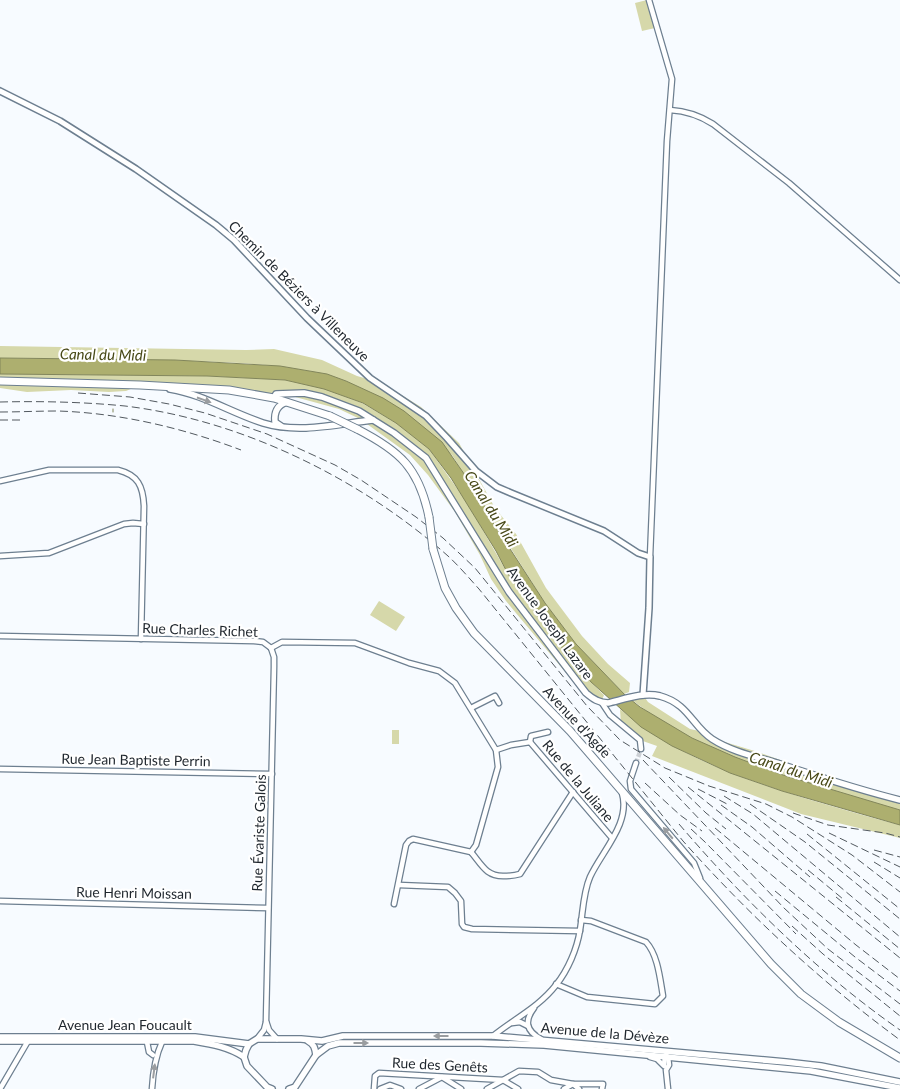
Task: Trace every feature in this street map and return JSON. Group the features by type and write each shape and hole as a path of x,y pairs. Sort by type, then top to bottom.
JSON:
{"main road":[{"name":"Avenue d'Agde","path":"0,381 140,385 229,390 274,398 330,416 378,440 398,454 411,467 422,490 429,517 433,549 445,588 456,608 474,633 570,731 771,964 802,994 839,1022 900,1058"},
{"path":"140,385 176,390 263,423 283,428 298,429 373,420"},
{"name":"Avenue Joseph Lazare","path":"274,398 276,394 304,393 322,397 360,411 394,432 426,458 509,592 586,693 593,699 605,703"},
{"path":"283,428 275,422 275,415 278,408 288,402"},
{"path":"605,703 640,695 658,696 677,704 712,739 734,750 900,800"},
{"name":"Avenue de la Dévèze","path":"257,1039 322,1041 343,1036 531,1037 544,1040 812,1065 900,1082"},
{"name":"Avenue Jean Foucault","path":"0,1037 195,1037 249,1044"},
{"path":"257,1039 249,1044 244,1057 247,1066 269,1088"},
{"path":"292,1088 316,1055 316,1050 312,1043 306,1040"},
{"name":"Avenue Jean Foucault","path":"0,1041 194,1041 213,1044 236,1052 244,1057"},
{"name":"Avenue de la Dévèze","path":"316,1055 330,1045 339,1043 544,1045 645,1056 811,1070 900,1088"}],"street":[{"path":"640,695 649,608 667,141 672,79 649,0"},
{"name":"Chemin de Béziers à Villeneuve","path":"0,91 31,105 68,126 136,169 216,225 234,240 307,318 370,378 426,416 484,478 497,488 604,531 638,553 650,557"},
{"path":"670,110 684,111 700,116 713,124 789,183 900,280"},
{"path":"0,481 49,470 118,470 126,472 136,479 142,489 144,524 141,639"},
{"path":"0,556 50,553 124,524 144,524"},
{"name":"Rue Charles Richet","path":"0,636 264,642 271,648 282,642 355,643 439,671 448,676 455,683 496,750"},
{"name":"Rue Évariste Galois","path":"257,1039 264,1030 266,1021 274,667 274,657 271,648"},
{"path":"471,708 495,696 498,703"},
{"path":"605,703 610,716 640,740 640,749"},
{"path":"530,742 531,736 548,732"},
{"name":"Rue de la Juliane","path":"496,750 511,744 530,742 612,838"},
{"path":"471,852 476,845 498,767 496,750"},
{"path":"636,763 630,781 631,789 694,863 700,881"},
{"name":"Rue Jean Baptiste Perrin","path":"0,769 272,774"},
{"path":"493,1036 538,1003 556,984 574,953 590,878 622,821 624,809 620,787"},
{"path":"394,904 406,845 409,841 413,839 471,852 488,873 495,876 515,876 520,874 573,792"},
{"path":"399,885 448,887 461,901 462,924 464,928 472,930 580,932"},
{"name":"Rue Henri Moissan","path":"0,902 268,908"},
{"path":"556,984 587,997 655,1004 663,996 654,954 646,942 591,921 581,920"},
{"path":"481,1043 492,1041 526,1043 531,1037 528,1018 538,1003"},
{"path":"266,1021 269,1030 277,1039"},
{"path":"512,1023 520,1022 528,1026"},
{"path":"0,1089 28,1041"},
{"path":"147,1042 149,1052 153,1054"},
{"path":"152,1089 157,1054 162,1042"},
{"path":"627,1048 666,1057 705,1055"},
{"path":"645,1056 657,1059 666,1067"},
{"path":"666,1057 668,1089"},
{"path":"666,1067 676,1061 698,1060"},
{"name":"Rue des Genêts","path":"374,1089 375,1076 379,1073 503,1080 519,1071 538,1072 551,1080 573,1084"},
{"path":"419,1089 442,1077 460,1089"},
{"path":"487,1089 503,1080 518,1089"},
{"path":"564,1089 573,1084 603,1084 602,1089"},
{"path":"573,1084 579,1089"},
{"path":"380,1089 390,1085 401,1089"}],"shaded area":[{"path":"647,0 655,28 642,31 635,3"},
{"path":"0,346 274,349 322,360 357,376 382,383 421,407 459,443 495,508 516,534 546,588 582,636 608,664 630,683 629,692 624,694 576,644 545,603 452,455 346,381 309,371 250,364 72,358 0,358"},
{"path":"0,358 175,360 280,366 327,374 383,398 404,411 442,442 478,494 494,524 545,603 576,644 625,695 640,707 692,738 735,757 783,775 900,810 900,825 782,791 730,773 672,746 641,727 591,682 549,632 508,574 451,478 429,449 396,423 363,403 324,389 285,380 207,376 0,374"},
{"path":"0,374 207,376 285,380 323,388 362,403 396,423 429,449 466,501 508,574 591,682 604,695 602,700 587,698 506,601 491,579 480,555 455,512 428,475 410,455 360,419 339,409 288,395 140,385 126,391 71,390 27,392 0,388"},
{"path":"379,601 405,617 396,631 370,615"},
{"path":"643,695 648,702 690,729 704,732 718,740 836,780 900,798 900,810 775,772 700,742 654,716 632,700 637,696"},
{"path":"620,709 662,739 707,763 779,790 900,825 900,838 801,814 652,756 657,746 640,740 621,724"},
{"path":"392,730 399,730 399,744 392,744"}],"tunnel":[{"path":"636,763 641,749"}],"railway":[{"path":"78,393 130,397 205,413 267,434 335,465 361,480 416,517 443,538 475,568 587,706 620,740 665,768 709,786 766,804 792,817 852,855 900,892"},
{"path":"0,402 63,402 125,406 169,413 213,425 256,439 298,457 338,478 414,528 448,556 479,589 683,841 708,868 786,946 870,1018 900,1040"},
{"path":"0,412 81,412 128,418 197,435 241,450"},
{"path":"0,420 22,420"},
{"path":"643,760 784,908 828,949 900,1004"},
{"path":"669,777 706,813 726,829"},
{"path":"645,783 680,815 702,831"},
{"path":"688,787 900,958"},
{"path":"698,789 729,805"},
{"path":"724,796 753,814 900,937"},
{"path":"750,804 805,842 900,919"},
{"path":"721,805 752,827 810,877"},
{"path":"793,813 828,825 900,837"},
{"path":"679,824 729,880 783,934 840,984 900,1030"},
{"path":"715,828 900,979"},
{"path":"691,829 796,934"},
{"path":"829,833 900,867"},
{"path":"807,834 900,909"},
{"path":"874,850 900,857"},
{"path":"874,862 900,878"},
{"path":"808,870 843,899"},
{"path":"775,891 855,957 900,991"},
{"path":"836,897 900,949"},
{"path":"792,926 823,954 900,1016"}],"water label":[{"name":"Canal du Midi","path":"103,355"},
{"name":"Canal du Midi","path":"491,509"},
{"name":"Canal du Midi","path":"791,770"}]}
